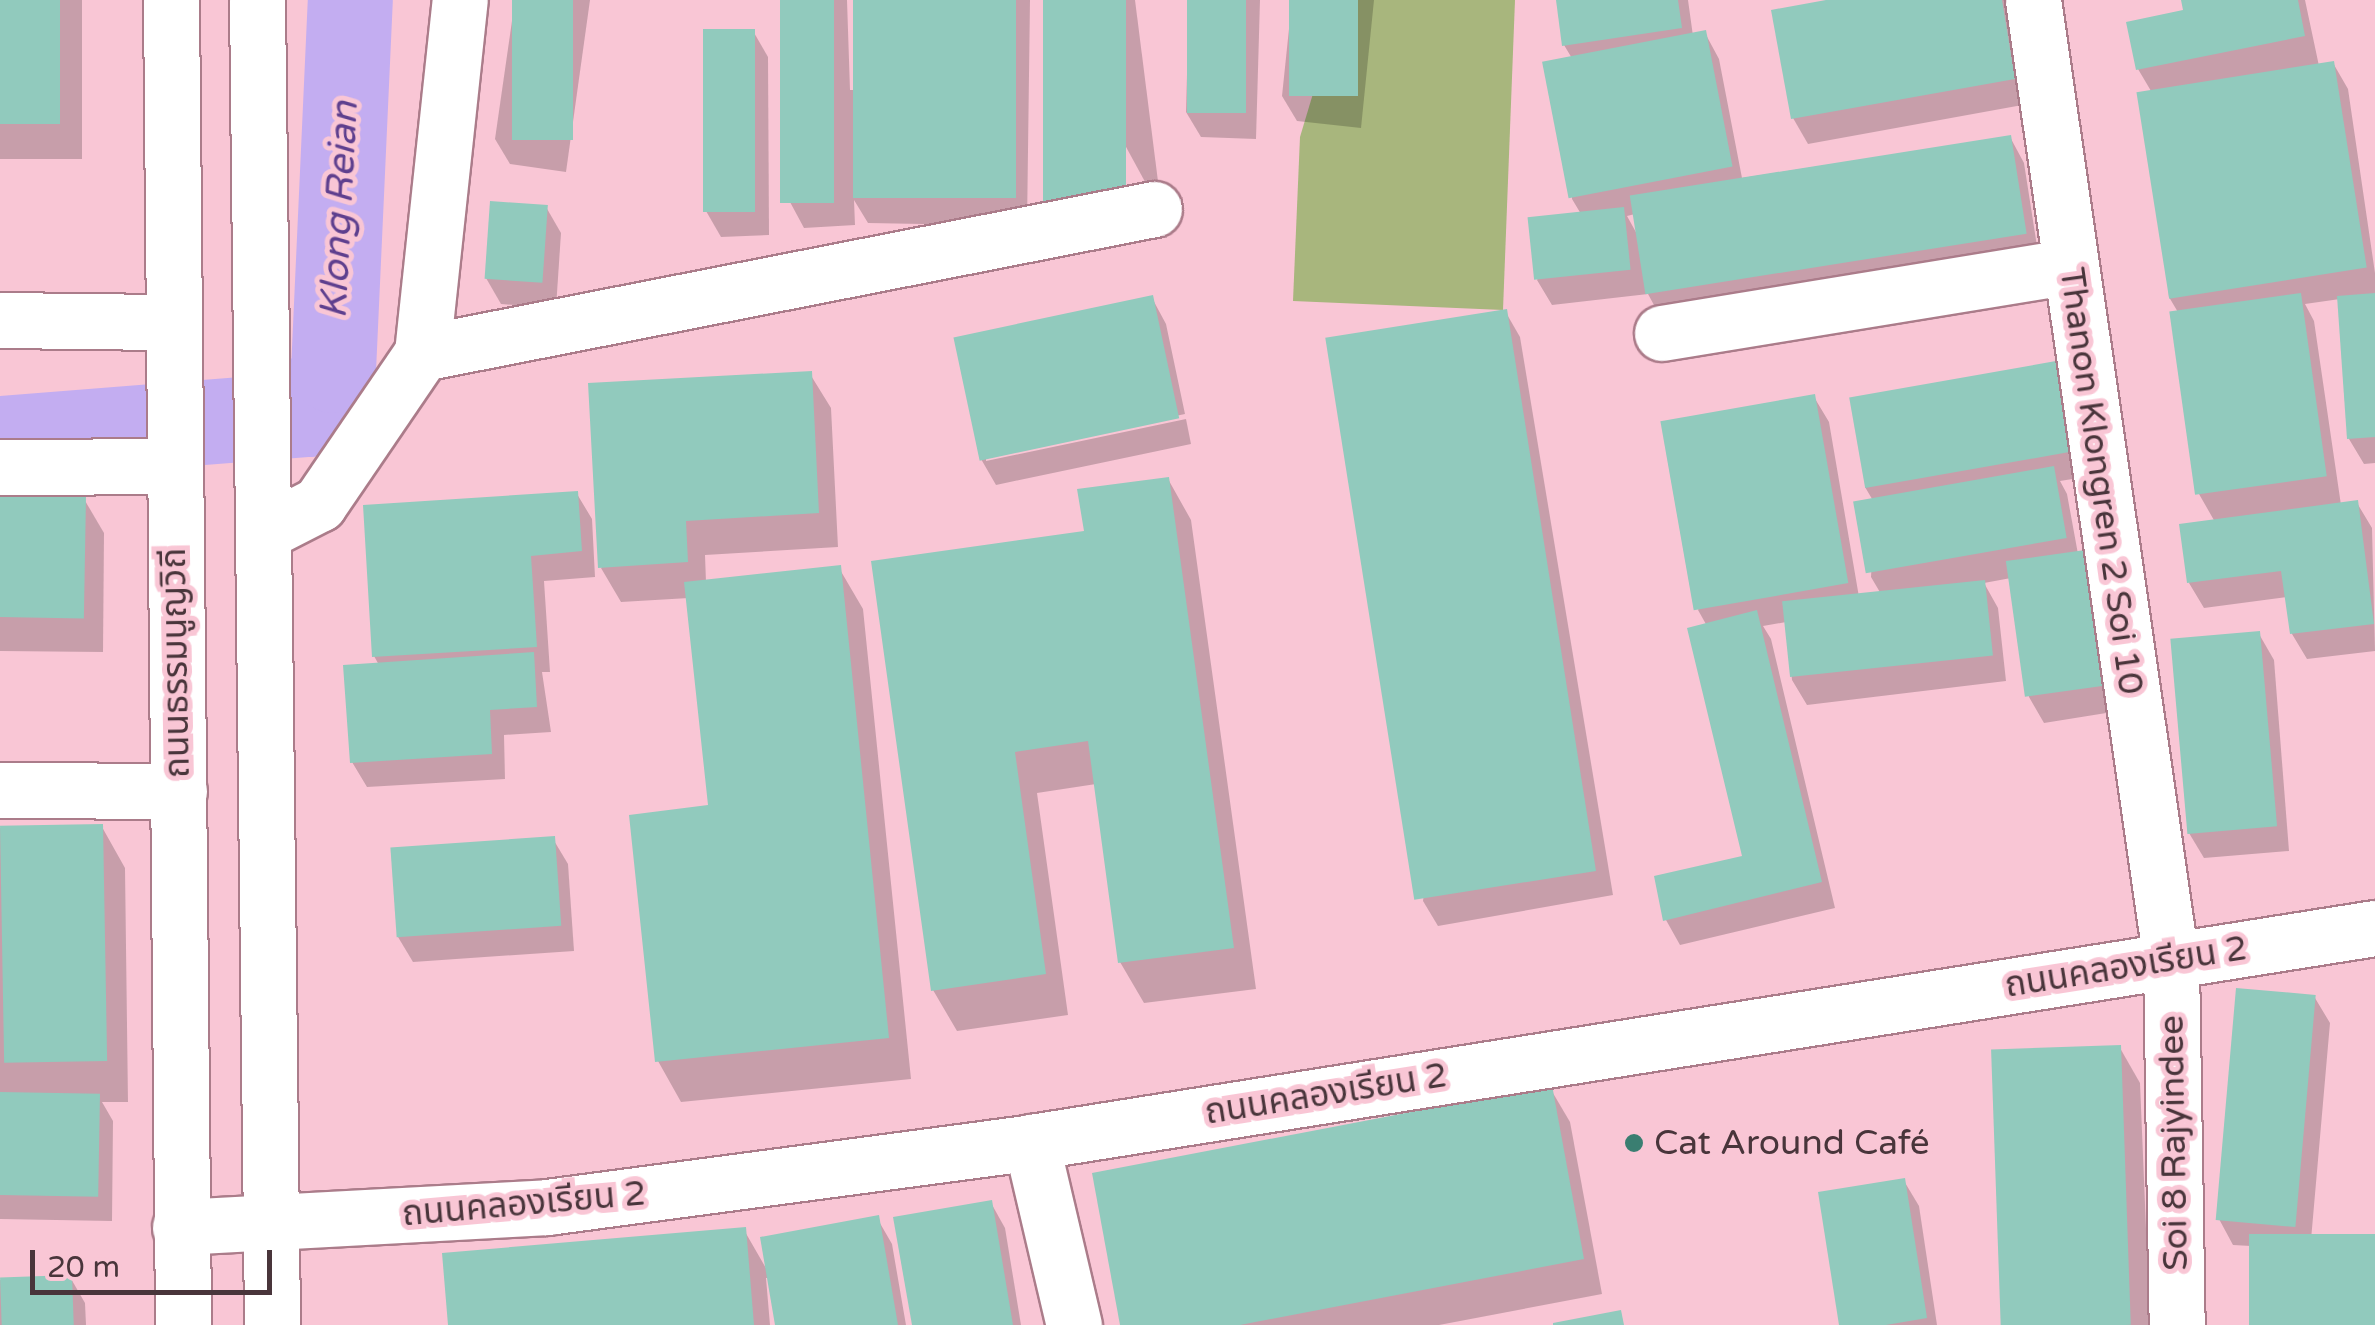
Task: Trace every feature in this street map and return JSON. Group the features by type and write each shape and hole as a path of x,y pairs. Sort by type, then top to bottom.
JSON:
{"street":[{"name":"ถนนธรรมนูญวิถี","path":"171,0 183,1325"},
{"path":"257,0 272,1325"},
{"path":"264,532 319,504 422,353 460,0"},
{"name":"Thanon Klongren 2 Soi 10","path":"2033,0 2171,961"},
{"path":"422,353 1154,208"},
{"path":"1662,333 2070,266"},
{"path":"0,320 174,325"},
{"path":"0,467 173,466"},
{"path":"0,790 178,791"},
{"name":"ถนนคลองเรียน 2","path":"180,1227 547,1207 1031,1142 2375,928"},
{"name":"Soi 8 Rajyindee","path":"2171,961 2177,1325"},
{"path":"1031,1142 1074,1325"}],"green space":[{"path":"1341,0 1515,0 1503,310 1293,301 1300,137"}],"building":[{"path":"0,0 60,0 60,124 0,124"},
{"path":"512,0 573,0 573,140 512,140"},
{"path":"780,0 834,0 834,203 780,203"},
{"path":"853,0 1016,0 1016,198 853,198"},
{"path":"1043,0 1126,0 1126,201 1043,201"},
{"path":"1187,0 1246,0 1246,113 1187,113"},
{"path":"1289,0 1358,0 1358,96 1289,96"},
{"path":"1556,0 1678,0 1682,28 1562,46"},
{"path":"1826,0 2002,0 2015,79 1791,119 1771,10"},
{"path":"2181,0 2298,0 2305,36 2136,70 2126,22 2183,10"},
{"path":"703,29 755,29 755,212 703,212"},
{"path":"1706,30 1733,166 1569,198 1542,62"},
{"path":"2334,61 2367,267 2169,299 2136,92"},
{"path":"2011,135 2027,234 1645,294 1630,195"},
{"path":"490,201 548,205 542,283 485,279"},
{"path":"1624,207 1631,270 1534,280 1528,217"},
{"path":"2301,293 2327,476 2195,495 2169,312"},
{"path":"2375,293 2375,437 2347,439 2337,296"},
{"path":"1153,295 1179,418 980,461 953,337"},
{"path":"1507,309 1596,871 1414,900 1325,338"},
{"path":"2056,361 2072,452 1865,488 1849,397"},
{"path":"812,371 819,513 686,521 688,562 598,568 588,383"},
{"path":"1815,394 1848,583 1694,610 1660,421"},
{"path":"2054,466 2067,538 1866,573 1853,501"},
{"path":"1169,477 1234,948 1118,963 1088,741 1015,752 1046,974 931,991 871,561 1084,531 1077,489"},
{"path":"578,491 582,551 531,556 537,647 372,657 363,505"},
{"path":"0,495 86,497 84,618 0,617"},
{"path":"2358,500 2374,624 2290,634 2281,571 2187,583 2179,524"},
{"path":"2092,549 2111,685 2025,697 2006,561"},
{"path":"841,565 889,1038 655,1062 629,815 708,805 684,582"},
{"path":"1985,580 1993,656 1790,677 1782,601"},
{"path":"1757,610 1822,882 1663,921 1654,876 1742,856 1687,628"},
{"path":"2260,631 2277,826 2187,834 2170,639"},
{"path":"534,652 537,707 490,710 492,754 350,763 343,665"},
{"path":"103,824 107,1061 4,1063 0,826"},
{"path":"555,836 561,926 397,937 390,848"},
{"path":"2236,988 2316,995 2295,1227 2216,1220"},
{"path":"2121,1045 2131,1325 2001,1325 1991,1050"},
{"path":"1552,1085 1584,1259 1240,1325 1120,1325 1092,1173"},
{"path":"0,1092 100,1094 98,1197 0,1195"},
{"path":"1905,1178 1927,1318 1886,1325 1839,1325 1818,1192"},
{"path":"992,1200 1013,1325 912,1325 893,1217"},
{"path":"879,1215 898,1325 775,1325 760,1237"},
{"path":"746,1227 754,1325 448,1325 442,1253"},
{"path":"2249,1234 2375,1234 2375,1325 2249,1325"},
{"path":"72,1275 74,1325 2,1325 0,1278"},
{"path":"1621,1310 1624,1325 1553,1325 1553,1323"}],"waterway":[{"name":"Klong Reian","path":"0,438 308,414 333,370 350,0"}],"place":[{"name":"Cat Around Café","path":"1634,1143"}]}
